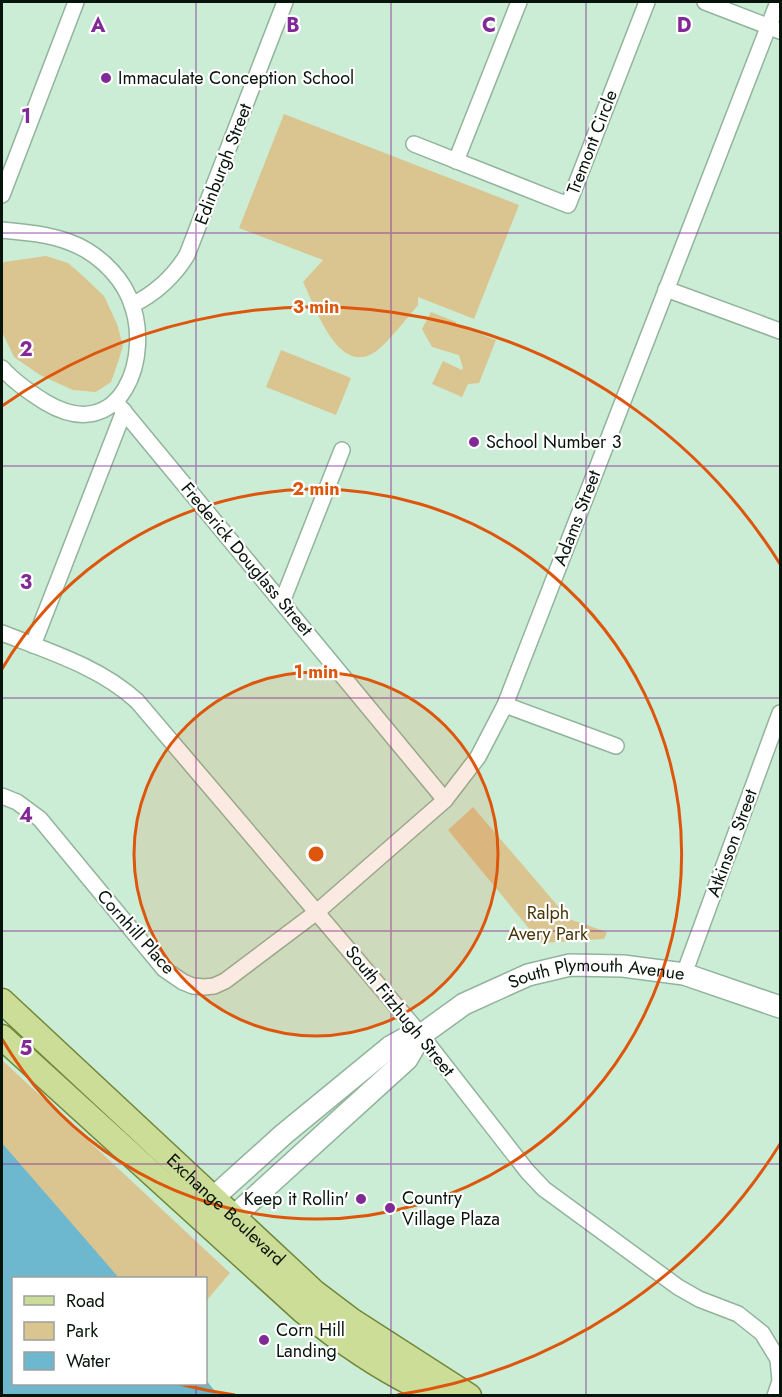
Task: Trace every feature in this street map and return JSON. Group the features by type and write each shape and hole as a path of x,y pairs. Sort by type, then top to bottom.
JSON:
{"main road":[{"name":"South Plymouth Avenue","path":"224,1225 407,1059 421,1035 476,998 514,980 552,968 594,965 623,966 684,974 780,1007"},
{"name":"Exchange Boulevard","path":"2,1001 224,1225 284,1294 328,1330 385,1368 439,1395"},
{"name":"South Plymouth Avenue","path":"204,1206 293,1127 390,1047 408,1037 421,1035"},
{"name":"Exchange Boulevard","path":"2,1037 204,1206"},
{"name":"Exchange Boulevard","path":"224,1225 337,1310 469,1395"}],"street":[{"path":"2,195 76,2"},
{"name":"Edinburgh Street","path":"132,305 161,288 177,273 187,255 285,2"},
{"path":"456,161 519,2"},
{"name":"Tremont Circle","path":"414,144 568,205 647,2"},
{"path":"705,2 774,28"},
{"name":"Adams Street","path":"318,911 445,800 478,757 505,705 666,289 774,28 778,2"},
{"path":"2,230 39,234 69,242 94,256 116,276 129,296 137,325 136,351 131,374 33,645"},
{"path":"666,289 780,332"},
{"path":"2,368 10,378 31,394 67,412 81,415 120,406"},
{"name":"Frederick Douglass Street","path":"120,406 445,800"},
{"path":"282,602 342,450"},
{"name":"South Fitzhugh Street","path":"2,633 106,676 123,687 318,911 421,1035 527,1171 544,1189 678,1287 699,1299 738,1314 762,1333 778,1359 780,1381 775,1395"},
{"path":"505,705 616,746"},
{"name":"Atkinson Street","path":"684,974 780,713"},
{"name":"Cornhill Place","path":"2,796 17,802 39,819 164,969 183,982 204,987 225,981 318,911"}],"green space":[{"path":"284,114 519,205 474,319 418,297 418,305 375,352 362,357 350,355 339,347 321,321 303,282 323,260 239,228"},
{"path":"46,256 68,263 104,296 117,324 123,346 111,382 96,392 73,390 40,375 14,357 2,332 2,265 4,262"},
{"path":"431,312 456,322 456,325 496,340 479,383 468,384 462,397 432,384 443,361 462,370 463,368 459,355 432,347 422,329"},
{"path":"281,350 351,378 336,415 266,387"},
{"name":"Ralph Avery Park","path":"473,807 569,919 607,932 604,939 541,943 448,830"},
{"path":"2,1060 230,1273 207,1300 207,1277 108,1277 2,1153"}],"water":[{"path":"2,1143 118,1277 12,1277 12,1385 207,1385 207,1381 218,1395 2,1395"}],"place":[{"name":"Immaculate Conception School","path":"106,78"},
{"name":"School Number 3","path":"474,442"},
{"name":"Keep it Rollin'","path":"361,1199"},
{"name":"Country Village Plaza","path":"390,1208"},
{"name":"Corn Hill Landing","path":"264,1340"}]}
